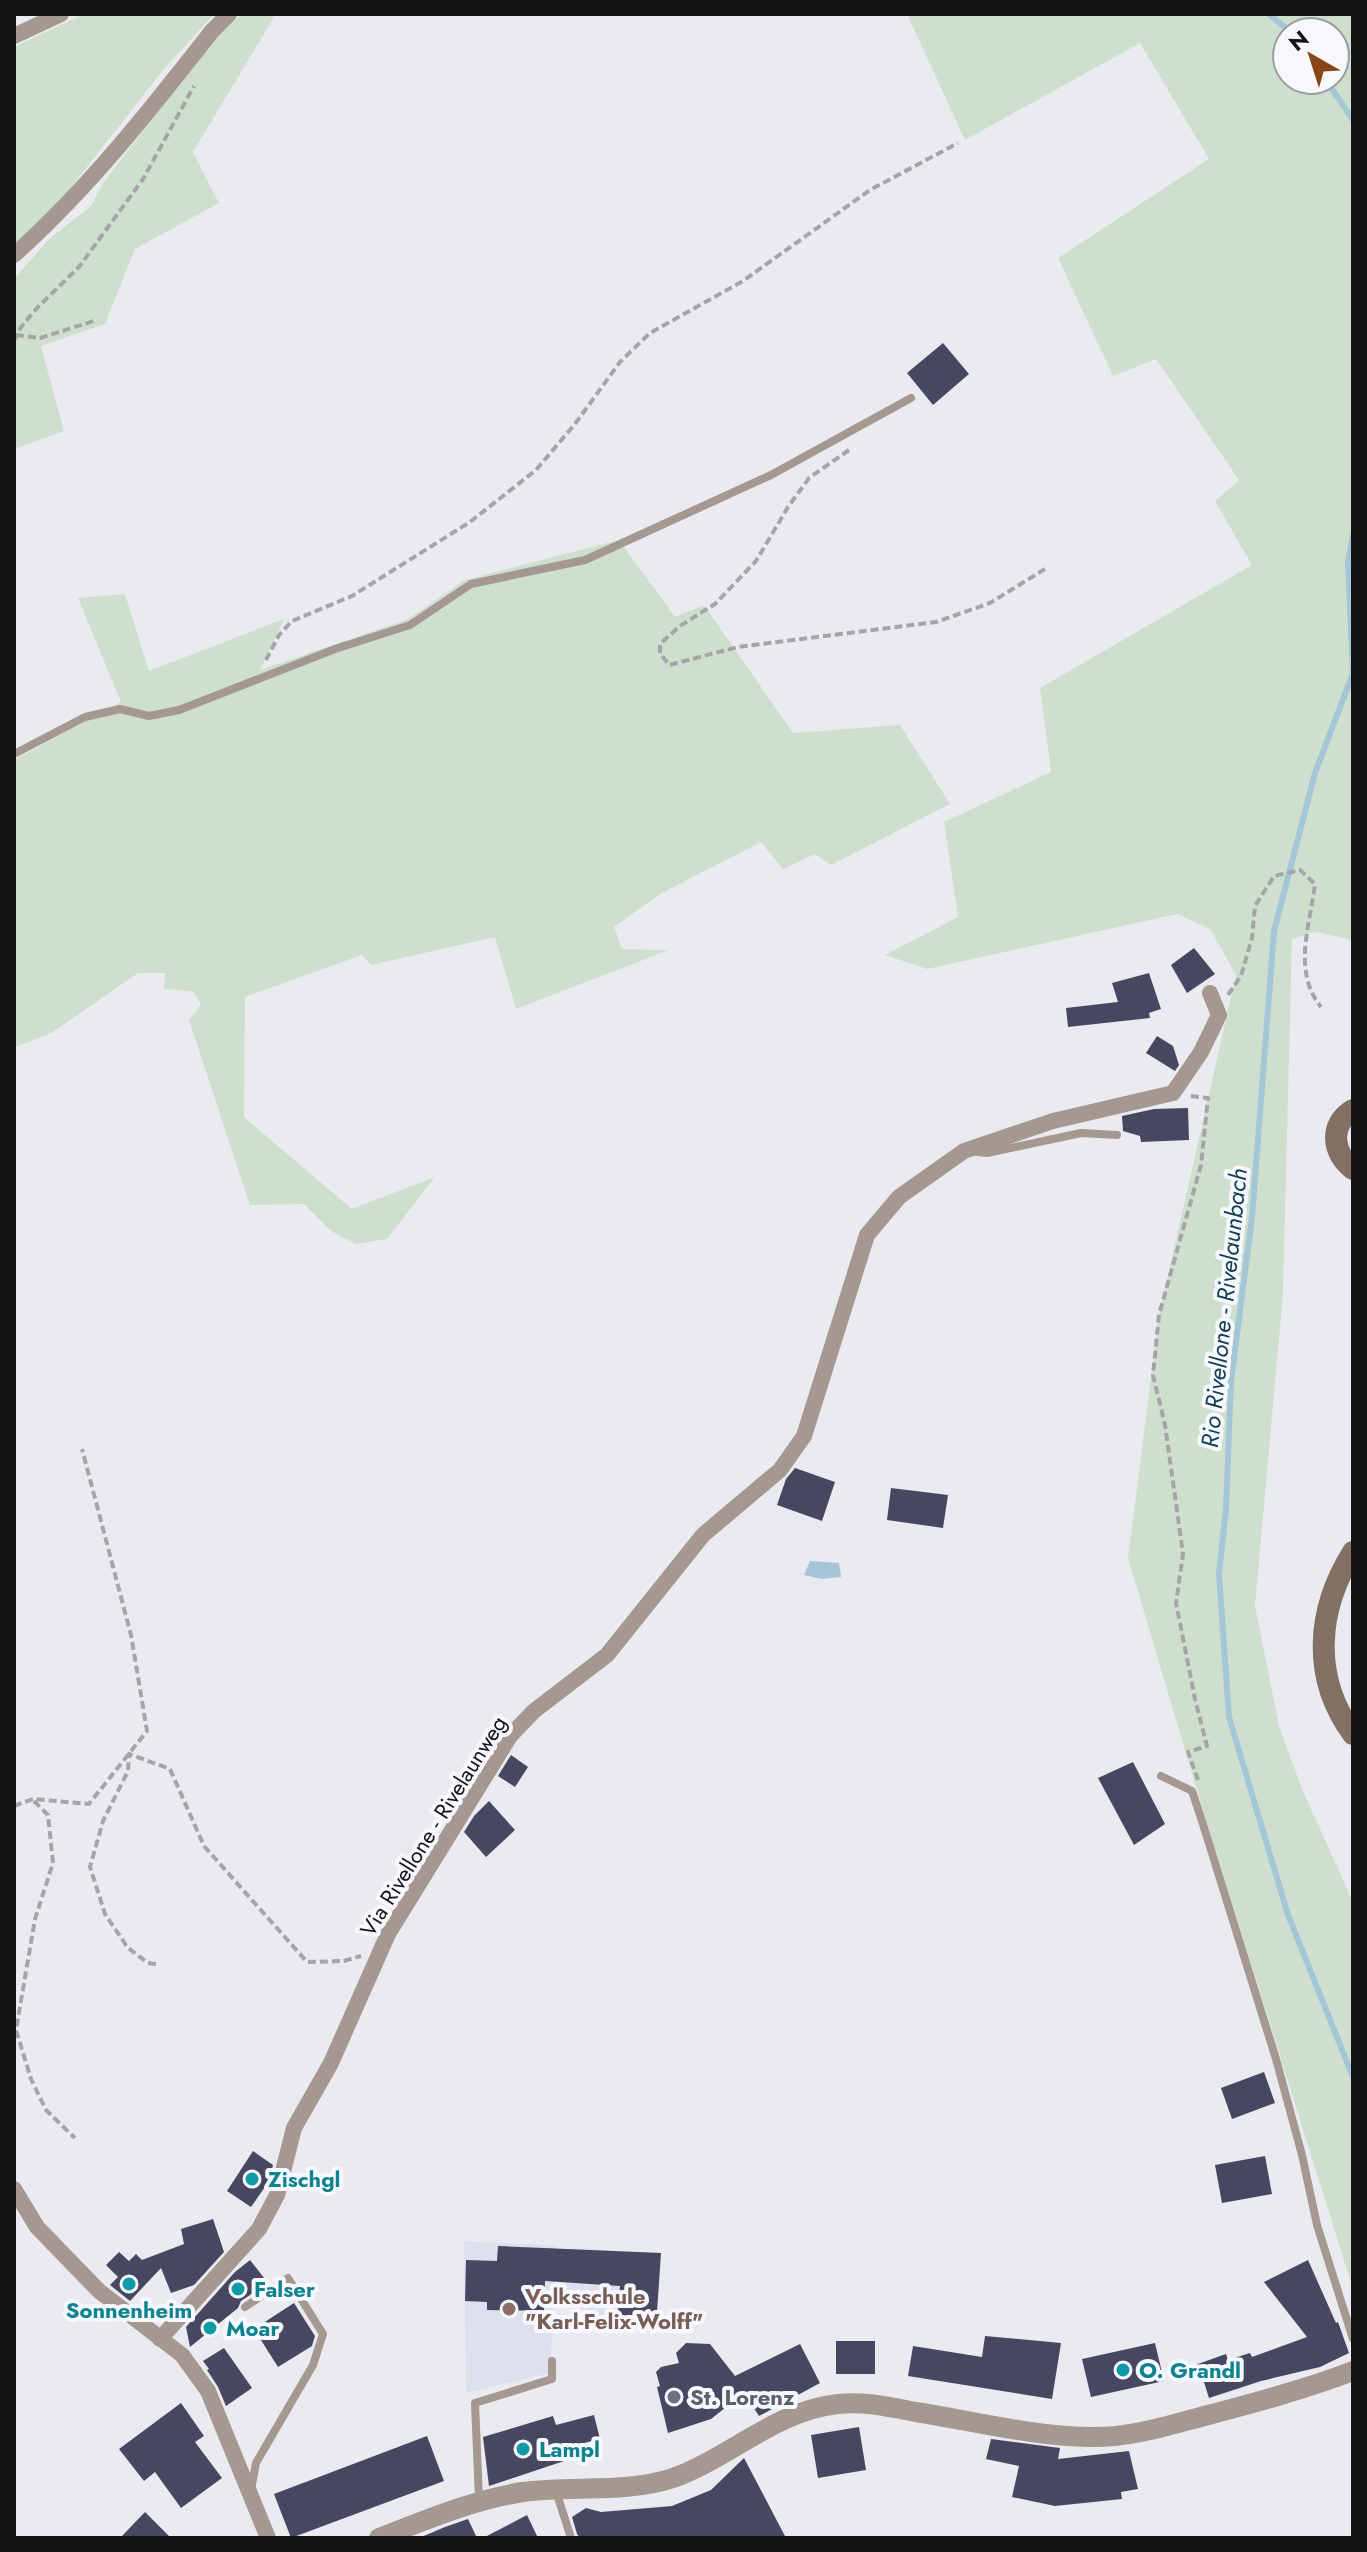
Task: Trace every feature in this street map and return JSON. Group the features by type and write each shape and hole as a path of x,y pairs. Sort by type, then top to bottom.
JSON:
{"main road":[{"path":"1353,1110 1337,1127 1335,1141 1342,1160 1353,1169"},
{"path":"1353,1552 1341,1571 1329,1601 1323,1634 1325,1667 1331,1693 1342,1719 1353,1734"}],"street":[{"path":"14,36 61,14"},
{"path":"14,255 56,218 114,155 212,31 229,14"},
{"path":"1173,1093 1201,1052 1219,1015 1210,993"},
{"name":"Via Rivellone - Rivelaunweg","path":"160,2339 259,2229 277,2195 294,2128 331,2063 388,1934 510,1736 534,1711 607,1655 703,1535 780,1470 804,1436 867,1235 899,1197 964,1151 1053,1121 1173,1093"},
{"path":"14,2189 37,2227 89,2280 182,2355 208,2391 268,2538"},
{"path":"379,2538 479,2500 525,2492 615,2488 672,2478 711,2461 784,2420 814,2408 872,2404 1043,2432 1090,2437 1124,2435 1310,2388 1353,2371"}],"lane":[{"path":"14,754 85,717 120,709 149,716 179,710 335,649 410,625 471,584 585,560 771,475 911,398"},
{"path":"964,1151 987,1153 1081,1133 1117,1135"},
{"path":"1161,1776 1192,1791 1276,2059 1317,2225 1353,2339"},
{"path":"245,2307 288,2278 323,2334 313,2365 256,2463 250,2497"},
{"path":"479,2500 475,2403 552,2379 552,2361"},
{"path":"555,2490 571,2538"}],"path":[{"path":"15,337 37,308 79,267 143,179 198,79"},
{"path":"257,681 279,635 292,621 352,596 470,522 536,470 575,424 620,362 650,333 743,281 870,190 958,143"},
{"path":"15,337 40,338 97,320"},
{"path":"871,421 866,437 809,478 756,561 715,604 680,626 660,644 660,653 669,665 738,647 936,622 990,603 1045,569"},
{"path":"1219,1015 1241,976 1252,938 1255,906 1274,876 1300,870 1315,884 1303,965 1310,994 1321,1007"},
{"path":"1173,1093 1208,1098 1201,1165 1159,1315 1153,1375 1165,1425 1183,1554 1176,1603 1207,1746 1188,1752 1201,1789"},
{"path":"14,1806 33,1799 89,1804 147,1731 131,1635 82,1449"},
{"path":"129,1754 170,1769 204,1846 307,1962 344,1961 380,1950"},
{"path":"129,1754 128,1771 103,1821 90,1867 105,1914 128,1948 146,1962 156,1964"},
{"path":"33,1799 48,1815 53,1863 35,1919 16,2030 31,2079 46,2110 75,2138"}],"shaded area":[{"name":"Volksschule \"Karl-Felix-Wolff\"","path":"464,2241 557,2246 550,2373 466,2393"},
{"path":"571,2248 661,2253 656,2327 617,2324 561,2306"}],"green space":[{"path":"84,14 214,14 164,69 61,200 14,244 14,47"},
{"path":"243,14 276,14 193,152 219,203 135,249 105,324 41,346 64,431 14,449 14,279 49,239 91,206 103,183 219,32"},
{"path":"907,14 1353,14 1353,940 1316,932 1292,939 1283,1294 1255,1606 1279,1726 1302,1789 1353,1902 1353,2289 1202,1807 1128,1558 1159,1315 1236,975 1210,929 1177,914 927,969 885,955 958,917 944,822 1051,772 1040,688 1252,565 1215,501 1239,480 1156,359 1113,376 1058,258 1209,159 1140,43 965,140"},
{"path":"619,540 675,617 704,605 793,733 900,725 950,804 831,865 815,854 783,869 761,842 660,894 614,927 622,949 669,950 516,1009 495,937 371,965 362,955 245,997 244,1117 352,1209 435,1177 387,1239 356,1244 331,1231 304,1204 250,1205 189,1020 201,1005 193,991 164,989 165,973 138,973 53,1032 14,1048 14,760 121,702 78,598 125,594 149,671 284,619 260,670 406,620 465,580"}],"water":[{"path":"810,1561 839,1563 841,1577 822,1579 804,1575"}],"building":[{"path":"943,343 969,374 933,405 907,373"},
{"path":"1194,948 1215,974 1187,993 1171,965"},
{"path":"1149,973 1161,1009 1149,1013 1150,1018 1068,1027 1066,1008 1118,1002 1112,983"},
{"path":"1157,1036 1173,1046 1179,1065 1175,1071 1146,1053"},
{"path":"1188,1108 1189,1140 1141,1142 1140,1136 1123,1131 1122,1116 1154,1109"},
{"path":"795,1468 835,1482 822,1521 777,1505 786,1479"},
{"path":"891,1488 948,1495 943,1528 887,1520"},
{"path":"511,1755 528,1767 515,1787 498,1776"},
{"path":"1133,1762 1165,1824 1134,1845 1098,1778"},
{"path":"489,1801 515,1830 486,1857 464,1832"},
{"path":"1264,2072 1275,2103 1232,2119 1221,2088"},
{"name":"Zischgl","path":"253,2151 273,2165 269,2181 251,2207 227,2191"},
{"path":"1265,2156 1272,2194 1222,2203 1215,2165"},
{"path":"213,2219 224,2252 194,2285 171,2293 161,2268 130,2301 110,2285 118,2277 106,2265 119,2252 129,2261 136,2254 142,2260 184,2244 181,2229"},
{"path":"498,2246 661,2253 656,2327 617,2324 620,2286 545,2281 544,2311 487,2310 487,2302 465,2301 466,2260 497,2261"},
{"name":"Falser","path":"250,2260 268,2283 241,2301 238,2308 190,2347 186,2327 235,2272"},
{"path":"1308,2260 1338,2322 1349,2353 1320,2367 1209,2398 1195,2365 1226,2354 1228,2360 1250,2353 1252,2357 1307,2337 1264,2282"},
{"path":"294,2303 315,2336 312,2346 278,2367 254,2329"},
{"path":"985,2336 1061,2343 1052,2399 908,2376 913,2346 982,2357"},
{"path":"836,2341 875,2341 875,2374 836,2374"},
{"path":"686,2343 710,2344 735,2376 800,2344 820,2383 759,2416 744,2393 711,2419 668,2433 656,2372 661,2367 679,2363 676,2353"},
{"name":"O. Grandl","path":"1155,2343 1164,2381 1091,2397 1082,2359"},
{"path":"224,2348 252,2388 226,2406 203,2361"},
{"path":"181,2403 204,2436 195,2442 222,2478 181,2508 155,2472 144,2481 119,2449"},
{"name":"Lampl","path":"594,2415 600,2439 564,2448 567,2460 489,2486 483,2437 553,2416 556,2425"},
{"path":"859,2427 866,2470 818,2478 811,2435"},
{"path":"427,2436 444,2481 291,2538 274,2494"},
{"path":"991,2439 1060,2448 1058,2459 1129,2451 1138,2489 1121,2492 1122,2499 1055,2506 1012,2497 1019,2466 986,2459"},
{"path":"744,2458 786,2538 580,2538 577,2534 572,2517 586,2508 601,2512 672,2506 711,2490"},
{"path":"145,2512 171,2538 120,2538"},
{"path":"527,2515 538,2538 483,2538"},
{"path":"468,2519 477,2538 419,2538 445,2527"}],"waterway":[{"name":"Rio Rivellone - Rivelaunbach","path":"1337,96 1353,120"},
{"name":"Rio Rivellone - Rivelaunbach","path":"1353,535 1348,562 1353,673 1315,773 1274,931 1252,1217 1231,1382 1226,1509 1219,1574 1229,1717 1288,1915 1353,2077"}],"place":[{"name":"Zischgl","path":"252,2179"},
{"name":"Sonnenheim","path":"129,2284"},
{"name":"Falser","path":"238,2289"},
{"name":"Volksschule \"Karl-Felix-Wolff\"","path":"509,2309"},
{"name":"Moar","path":"210,2328"},
{"name":"O. Grandl","path":"1123,2370"},
{"name":"St. Lorenz","path":"674,2397"},
{"name":"Lampl","path":"523,2449"}]}
